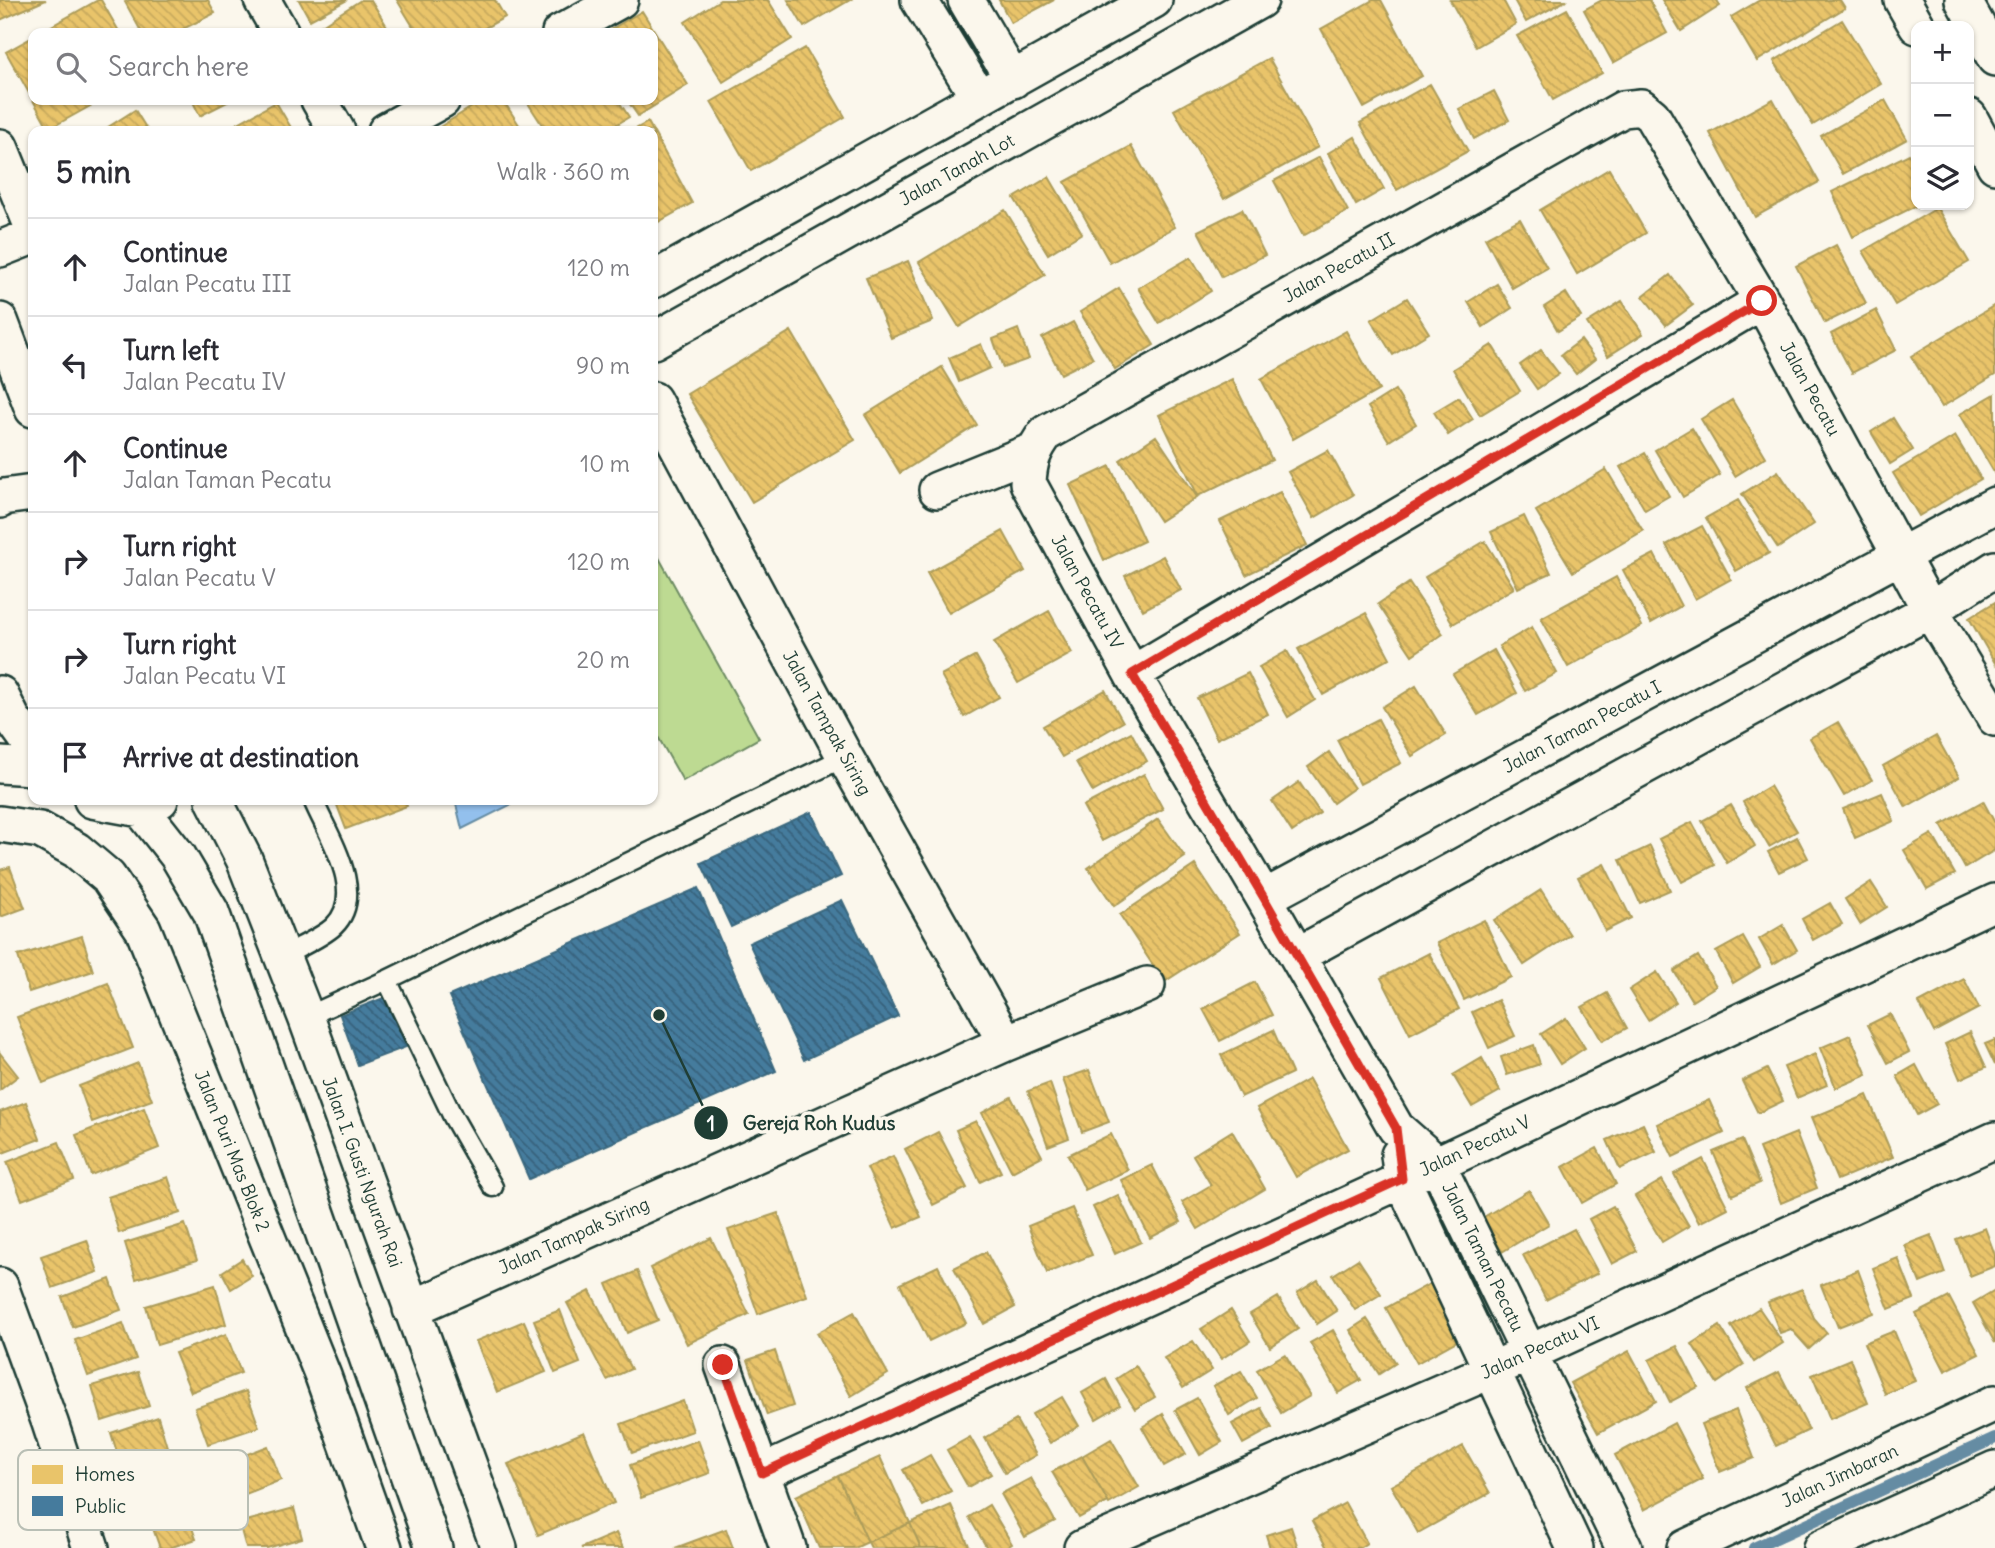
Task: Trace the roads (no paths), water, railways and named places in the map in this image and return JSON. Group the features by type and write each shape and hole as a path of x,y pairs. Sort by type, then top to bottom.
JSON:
{"street":[{"path":"262,0 278,28"},
{"path":"569,28 620,0"},
{"path":"919,0 979,98"},
{"path":"966,0 1013,80"},
{"path":"658,277 1154,0"},
{"name":"Jalan Tanah Lot","path":"658,338 1260,0"},
{"path":"1902,0 1914,21"},
{"path":"1963,0 1995,58"},
{"path":"322,105 334,126"},
{"path":"395,126 433,105"},
{"name":"Jalan Pecatu II","path":"1033,451 1046,433 1623,109 1641,107 1652,116"},
{"name":"Jalan Pecatu","path":"1652,116 1762,301 1900,556"},
{"path":"1974,126 1995,165"},
{"path":"0,147 28,216"},
{"path":"0,249 28,238"},
{"path":"1132,674 1762,301"},
{"path":"0,321 28,396"},
{"name":"Jalan Tampak Siring","path":"658,409 845,757 1006,1043"},
{"path":"937,490 1033,451"},
{"name":"Jalan Pecatu IV","path":"1033,451 1028,463 1028,483 1132,674 1298,955 1396,1128"},
{"path":"0,500 3,497 28,494"},
{"name":"Jalan Taman Pecatu I","path":"1264,898 1995,505"},
{"path":"1900,556 1995,718"},
{"path":"1298,955 1930,610 1995,569"},
{"path":"0,694 12,718 28,740"},
{"path":"0,765 28,767"},
{"path":"152,805 211,912 434,1548"},
{"name":"Jalan I. Gusti Ngurah Rai","path":"217,805 244,859 283,956 499,1548"},
{"name":"Jalan Puri Mas Blok 2","path":"0,824 40,830 76,850 108,877 143,929 323,1376 384,1548"},
{"name":"Jalan Pecatu V","path":"762,1473 1437,1164 1995,902"},
{"name":"Jalan Tampak Siring","path":"411,1309 1006,1043 1147,985"},
{"path":"1396,1128 1402,1179 1575,1548"},
{"name":"Jalan Taman Pecatu","path":"1396,1128 1437,1164 1624,1548"},
{"name":"Jalan Pecatu VI","path":"1082,1548 1492,1370 1995,1140"},
{"path":"0,1286 13,1366 49,1450"},
{"path":"723,1365 788,1548"},
{"name":"Jalan Jimbaran","path":"1685,1548 1995,1403"},
{"path":"1821,1548 1995,1469"},
{"path":"83,1530 91,1548"}],"lane":[{"path":"306,1017 845,757"},
{"path":"283,956 334,927 346,903 346,874 315,805"},
{"path":"387,980 453,1117 493,1187"}],"water":[{"path":"456,805 510,805 462,829"}],"waterway":[{"path":"1754,1548 1995,1438"}],"place":[{"name":"Gereja Roh Kudus","path":"659,1015"}]}
